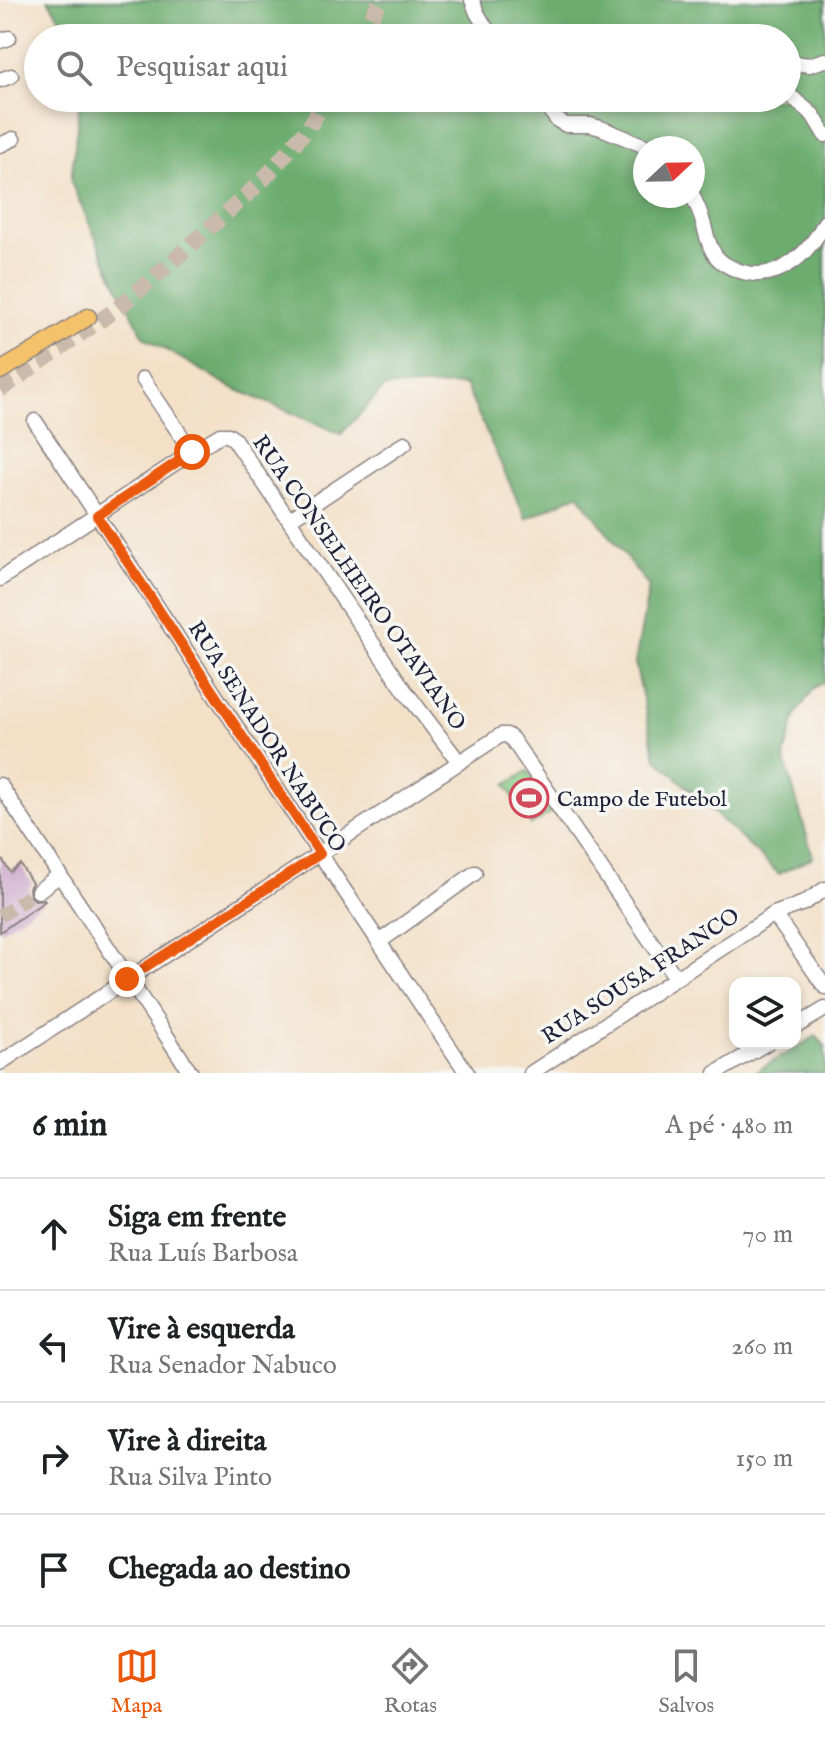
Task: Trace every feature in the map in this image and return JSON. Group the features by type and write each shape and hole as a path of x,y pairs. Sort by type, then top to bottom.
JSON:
{"main road":[{"path":"0,371 88,317"}],"street":[{"path":"472,0 484,24"},
{"path":"801,64 825,60"},
{"path":"801,105 813,115 825,135"},
{"path":"551,112 566,125 590,125 633,141"},
{"path":"697,208 714,254 727,265 754,274 773,272 797,259 825,222"},
{"path":"0,579 192,452 143,379"},
{"name":"RUA SENADOR NABUCO","path":"35,421 467,1073"},
{"name":"RUA CONSELHEIRO OTAVIANO","path":"192,452 220,435 234,439 405,691 459,762"},
{"path":"289,520 405,443"},
{"path":"0,1063 501,735 512,739 676,978"},
{"path":"0,785 185,1071"},
{"path":"379,942 475,873"},
{"path":"38,891 60,875"},
{"name":"RUA SOUSA FRANCO","path":"531,1073 774,914 804,903 825,889"},
{"path":"774,914 825,987"},
{"path":"801,1023 825,1009"},
{"path":"716,1073 757,1049"}],"green space":[{"path":"48,0 825,0 825,682 815,687 796,714 784,757 813,857 779,874 656,758 635,663 649,587 578,494 526,519 465,385 385,387 341,434 231,387 144,337 71,182 78,112 801,112 801,24 64,24"},
{"name":"Campo de Futebol","path":"528,771 553,811 531,825 506,785"},
{"path":"816,1036 825,1046 825,1073 753,1073 794,1049 801,1049 801,1045"}],"building":[{"path":"0,856 10,872 20,864 32,883 30,896 45,901 0,932"}],"tunnel":[{"path":"367,24 381,0"},
{"path":"0,390 118,308 174,260 263,180 318,112"},
{"path":"0,916 38,891"}],"place":[{"name":"Campo de Futebol","path":"529,798"}],"route":[{"path":"127,979 320,854 97,516 192,452"}]}
